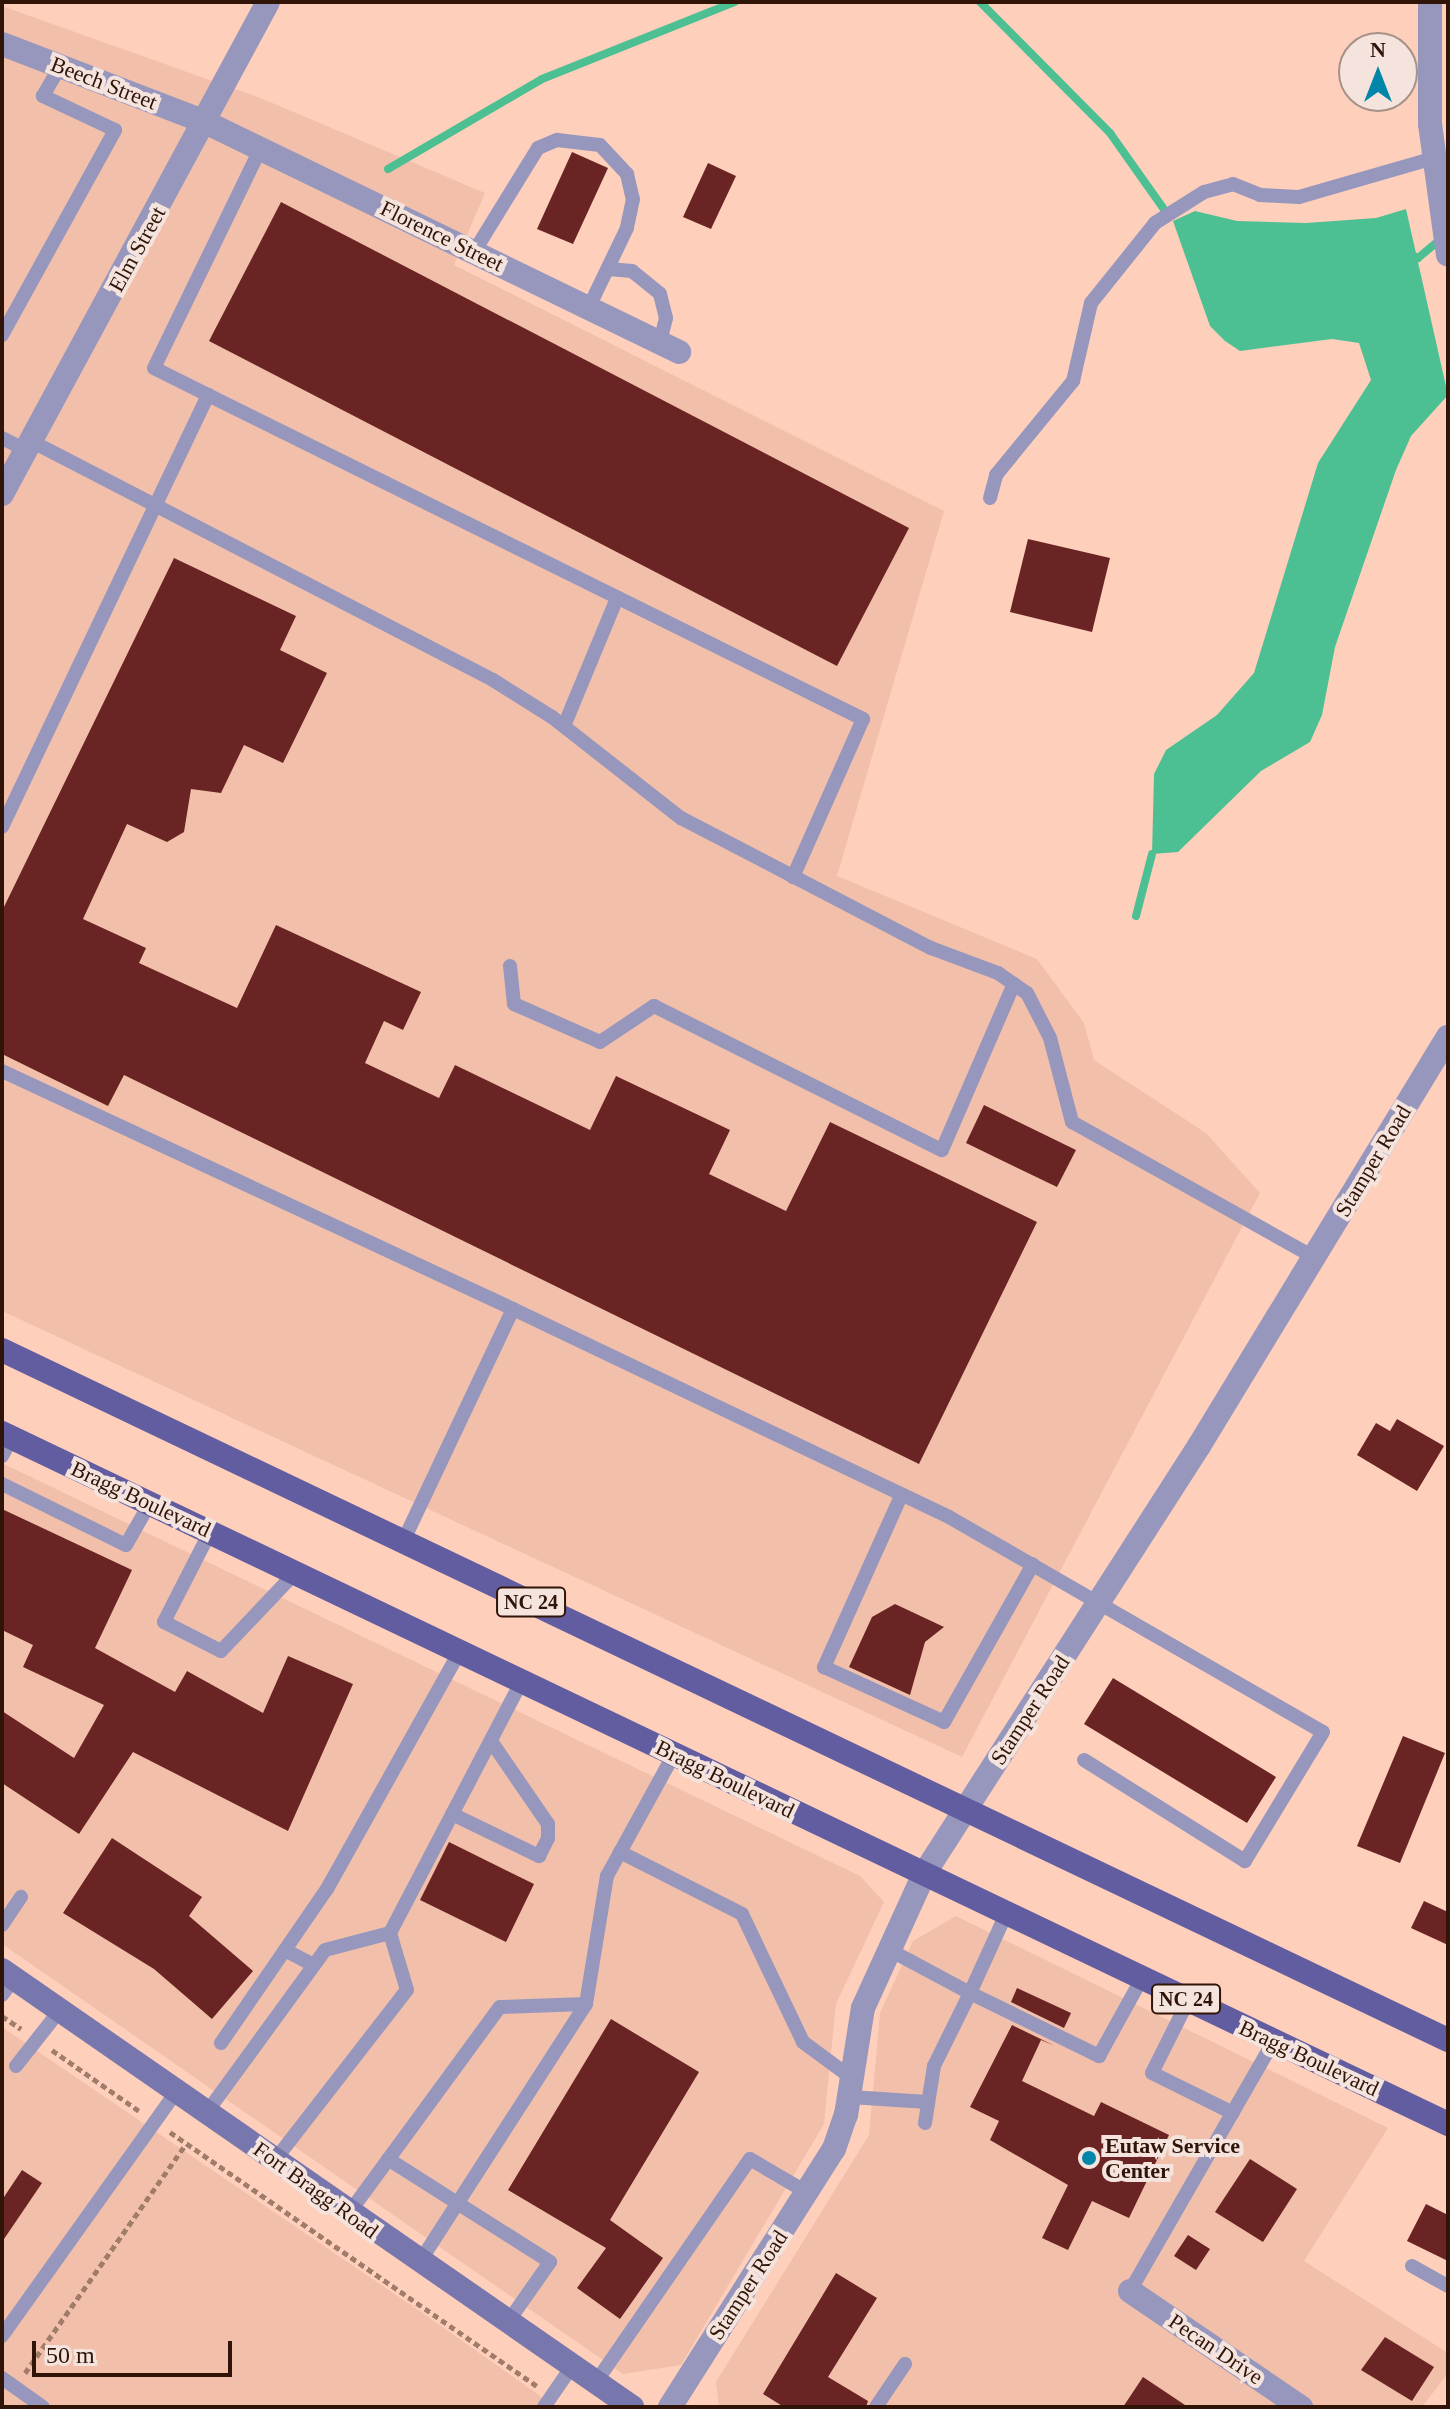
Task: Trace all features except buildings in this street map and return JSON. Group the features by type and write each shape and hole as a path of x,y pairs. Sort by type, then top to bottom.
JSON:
{"main road":[{"name":"NC 24","path":"2,1350 1448,2040"},
{"name":"Bragg Boulevard","path":"5,1442 150,1503 1448,2124"},
{"name":"Fort Bragg Road","path":"6,1981 60,2010 419,2263 632,2407"}],"street":[{"name":"Elm Street","path":"2,494 268,2"},
{"path":"1430,2 1434,158 1448,255"},
{"name":"Beech Street","path":"2,44 205,122"},
{"name":"Florence Street","path":"205,122 669,347"},
{"name":"Stamper Road","path":"670,2407 834,2149 852,2088 863,2008 886,1948 924,1874 1101,1599 1448,1037"},
{"name":"Pecan Drive","path":"1130,2291 1301,2407"}],"lane":[{"path":"2,335 115,130 43,96 60,67"},
{"path":"474,252 526,159 557,140 582,140 616,157 633,199 608,269 589,307"},
{"path":"261,148 154,368 863,719 793,877"},
{"path":"990,498 996,475 1073,381 1091,303 1155,223 1204,192 1233,184 1260,195 1299,197 1434,158"},
{"path":"608,269 632,271 655,286 666,318 669,347"},
{"path":"2,827 208,395"},
{"path":"2,438 29,445 157,506 493,680 564,726 681,818 793,877 1014,984 1027,993 1050,1038 1072,1122 1314,1257"},
{"path":"564,726 617,598"},
{"path":"510,966 514,1004 600,1042 654,1006 942,1150 1014,984"},
{"path":"2,1071 513,1309 901,1496 1101,1599 1323,1732 1245,1861 1084,1760"},
{"path":"403,1542 513,1309"},
{"path":"2,1484 126,1545 150,1503"},
{"path":"901,1496 824,1667 944,1722 1033,1564"},
{"path":"210,1532 164,1622 221,1651 295,1573"},
{"path":"221,2043 327,1889 460,1651"},
{"path":"275,2160 407,1990 390,1933 522,1681"},
{"path":"452,1814 539,1856 548,1824 491,1741"},
{"path":"419,2263 586,2004 607,1876 674,1754"},
{"path":"620,1852 742,1914 753,1928 803,2042 852,2088 928,2102"},
{"path":"2,1925 21,1897"},
{"path":"925,2123 934,2066 1006,1914"},
{"path":"207,2112 325,1950 390,1933"},
{"path":"886,1948 1099,2056 1142,1978"},
{"path":"285,1950 313,1965"},
{"path":"1188,2001 1152,2073 1233,2113"},
{"path":"349,2213 500,2007 586,2004"},
{"path":"16,2066 60,2010"},
{"path":"1130,2291 1273,2042"},
{"path":"2,2336 177,2091"},
{"path":"388,2159 550,2262 508,2322"},
{"path":"596,2382 750,2159 808,2193"},
{"path":"1412,2266 1448,2286"},
{"path":"876,2407 905,2364"},
{"path":"548,2401 573,2365"},
{"path":"2,2378 43,2407"}],"path":[{"path":"2,2016 548,2401"},
{"path":"15,2387 186,2144"}],"shaded area":[{"path":"2,6 263,99 485,193 454,265 944,511 837,876 1037,959 1084,1023 1094,1060 1206,1133 1260,1193 962,1757 2,1311"},
{"path":"1406,209 1448,395 1411,436 1396,470 1335,647 1322,715 1310,742 1261,771 1178,852 1152,854 1154,774 1166,750 1217,715 1254,673 1318,463 1371,380 1359,343 1332,339 1240,351 1225,341 1210,326 1173,221 1195,211 1237,221 1306,223 1376,218"},
{"path":"2,1463 860,1876 884,1902 836,2004 824,2124 681,2365 623,2374 2,1944"},
{"path":"956,1916 1388,2128 1304,2261 1448,2353 1448,2373 1422,2407 719,2407 716,2382 869,2135 880,2013 913,1941"},
{"path":"2,2027 424,2314 556,2407 2,2407"}],"waterway":[{"path":"388,169 542,79 735,2"},
{"path":"980,2 1110,133 1168,215"},
{"path":"1410,254 1418,258 1441,239"},
{"path":"1136,916 1152,854"}],"place":[{"name":"Eutaw Service Center","path":"1089,2158"}]}
